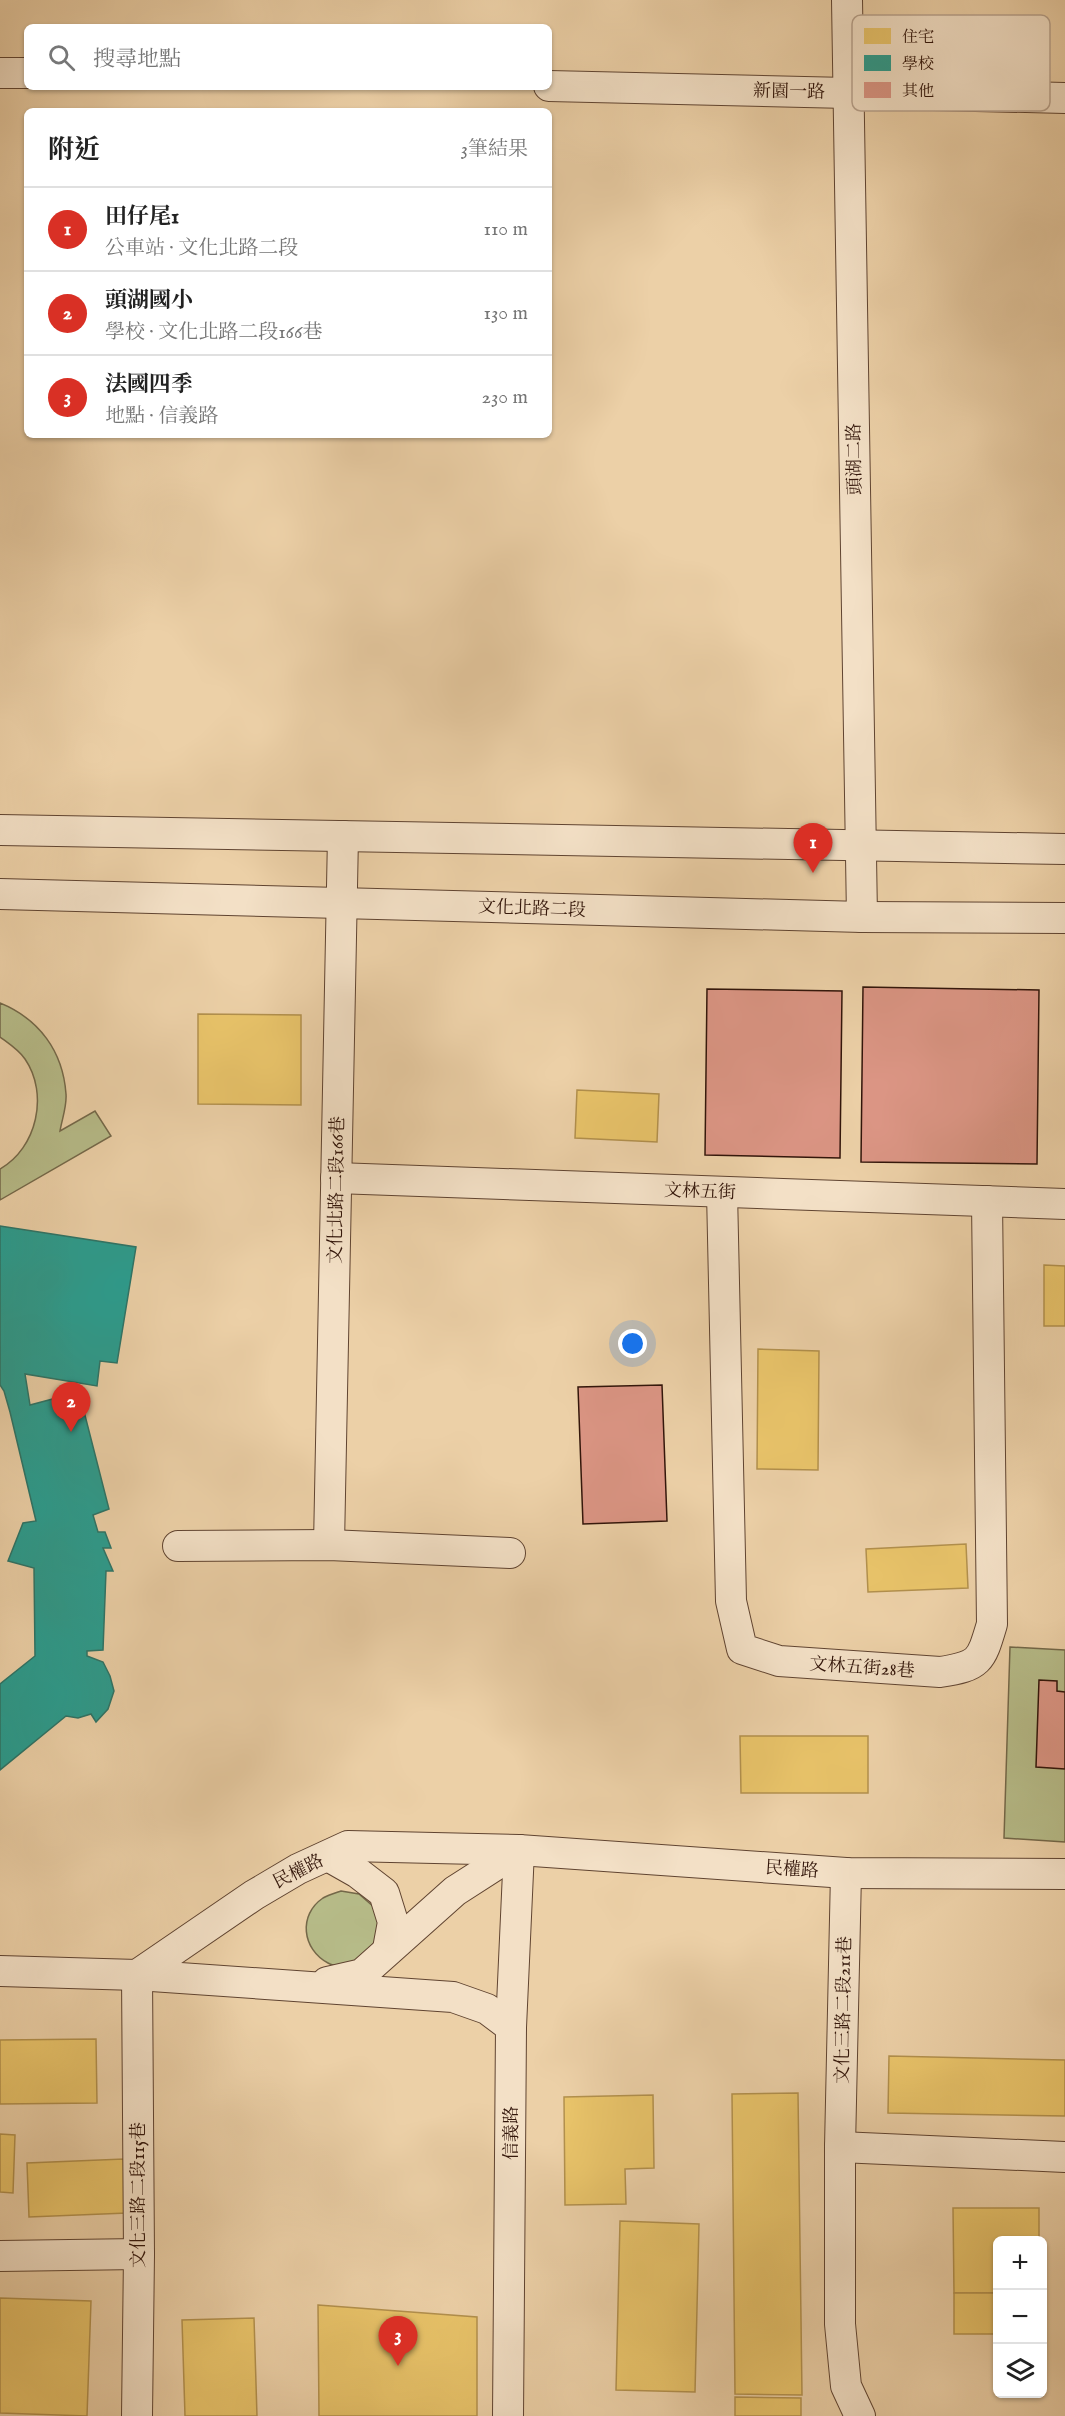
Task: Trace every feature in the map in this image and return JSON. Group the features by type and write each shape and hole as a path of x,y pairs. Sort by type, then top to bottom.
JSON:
{"street":[{"name":"頭湖二路","path":"847,0 862,917"},
{"path":"0,73 24,73"},
{"name":"新園一路","path":"552,86 852,93"},
{"name":"新園一路","path":"1050,98 1065,98"},
{"path":"0,830 1065,849"},
{"name":"文化北路二段166巷","path":"329,1545 343,836"},
{"name":"文化北路二段","path":"0,894 862,917 1065,918"},
{"name":"文林五街","path":"336,1178 1065,1204"},
{"name":"文林五街28巷","path":"722,1192 731,1601 742,1649 778,1661 940,1672 966,1668 983,1655 992,1624 987,1201"},
{"path":"178,1546 329,1545 510,1553"},
{"name":"民權路","path":"137,1975 254,1895 298,1869 348,1846 519,1850 846,1873 1065,1874"},
{"path":"303,1988 362,1974 454,1891 519,1850"},
{"name":"信義路","path":"508,2416 512,2026 519,1850"},
{"path":"328,1856 357,1873 384,1893 393,1923 388,1949"},
{"name":"文化三路二段211巷","path":"846,1873 840,2147 840,2324 846,2386 860,2416"},
{"path":"0,1971 137,1975 453,1997 487,2009 512,2026"},
{"name":"文化三路二段115巷","path":"137,1975 139,2254 137,2416"},
{"path":"840,2147 1065,2157"},
{"path":"0,2256 139,2254"}],"green space":[{"path":"0,1003 37,1027 54,1051 64,1078 66,1094 60,1131 95,1111 111,1136 0,1200 0,1169 13,1160 23,1148 35,1119 37,1104 32,1073 25,1059 0,1037"},
{"path":"1010,1647 1065,1650 1065,1842 1004,1838"},
{"path":"341,1891 359,1894 375,1908 379,1928 375,1947 346,1968 330,1964 319,1957 308,1941 306,1932 310,1913 315,1905 325,1897"}],"building: 住宅":[{"path":"198,1014 301,1015 301,1105 198,1104"},
{"path":"577,1090 659,1094 657,1142 575,1138"},
{"path":"1044,1265 1065,1266 1065,1326 1044,1326"},
{"path":"758,1349 819,1351 818,1470 757,1469"},
{"path":"966,1544 968,1588 868,1592 866,1549"},
{"path":"740,1736 868,1736 868,1793 741,1793"},
{"path":"96,2039 97,2103 0,2104 0,2040"},
{"path":"889,2056 1065,2060 1065,2116 888,2113"},
{"path":"798,2093 802,2395 735,2394 732,2094"},
{"path":"653,2095 654,2168 625,2169 626,2204 565,2205 564,2097"},
{"path":"0,2134 15,2135 13,2193 0,2192"},
{"path":"124,2159 127,2213 29,2217 27,2163"},
{"path":"953,2208 1039,2208 1039,2236 993,2236 993,2293 954,2293"},
{"path":"620,2221 699,2224 695,2392 616,2390"},
{"path":"954,2293 993,2293 993,2334 954,2334"},
{"path":"0,2298 91,2301 87,2416 0,2413"},
{"path":"318,2305 477,2317 477,2416 319,2416"},
{"path":"254,2318 257,2416 185,2416 182,2320"},
{"path":"735,2397 801,2398 801,2416 735,2416"}],"building: 學校":[{"path":"0,1226 136,1247 117,1363 100,1361 97,1386 25,1374 30,1405 79,1392 109,1509 93,1515 98,1532 105,1532 111,1548 103,1548 113,1571 106,1571 103,1650 87,1651 87,1656 103,1662 114,1691 108,1709 96,1722 91,1714 78,1718 66,1716 0,1770 0,1684 35,1656 34,1568 8,1561 23,1523 36,1521 10,1412 0,1385"}],"building: 其他":[{"path":"863,987 1039,990 1037,1164 861,1162"},
{"path":"707,989 842,991 840,1158 705,1155"},
{"path":"662,1385 667,1521 583,1524 578,1387"},
{"path":"1039,1680 1057,1681 1057,1691 1065,1692 1065,1769 1036,1767"}],"place":[{"name":"田仔尾1","path":"813,873"},
{"name":"頭湖國小","path":"71,1432"},
{"name":"法國四季","path":"398,2366"}]}
